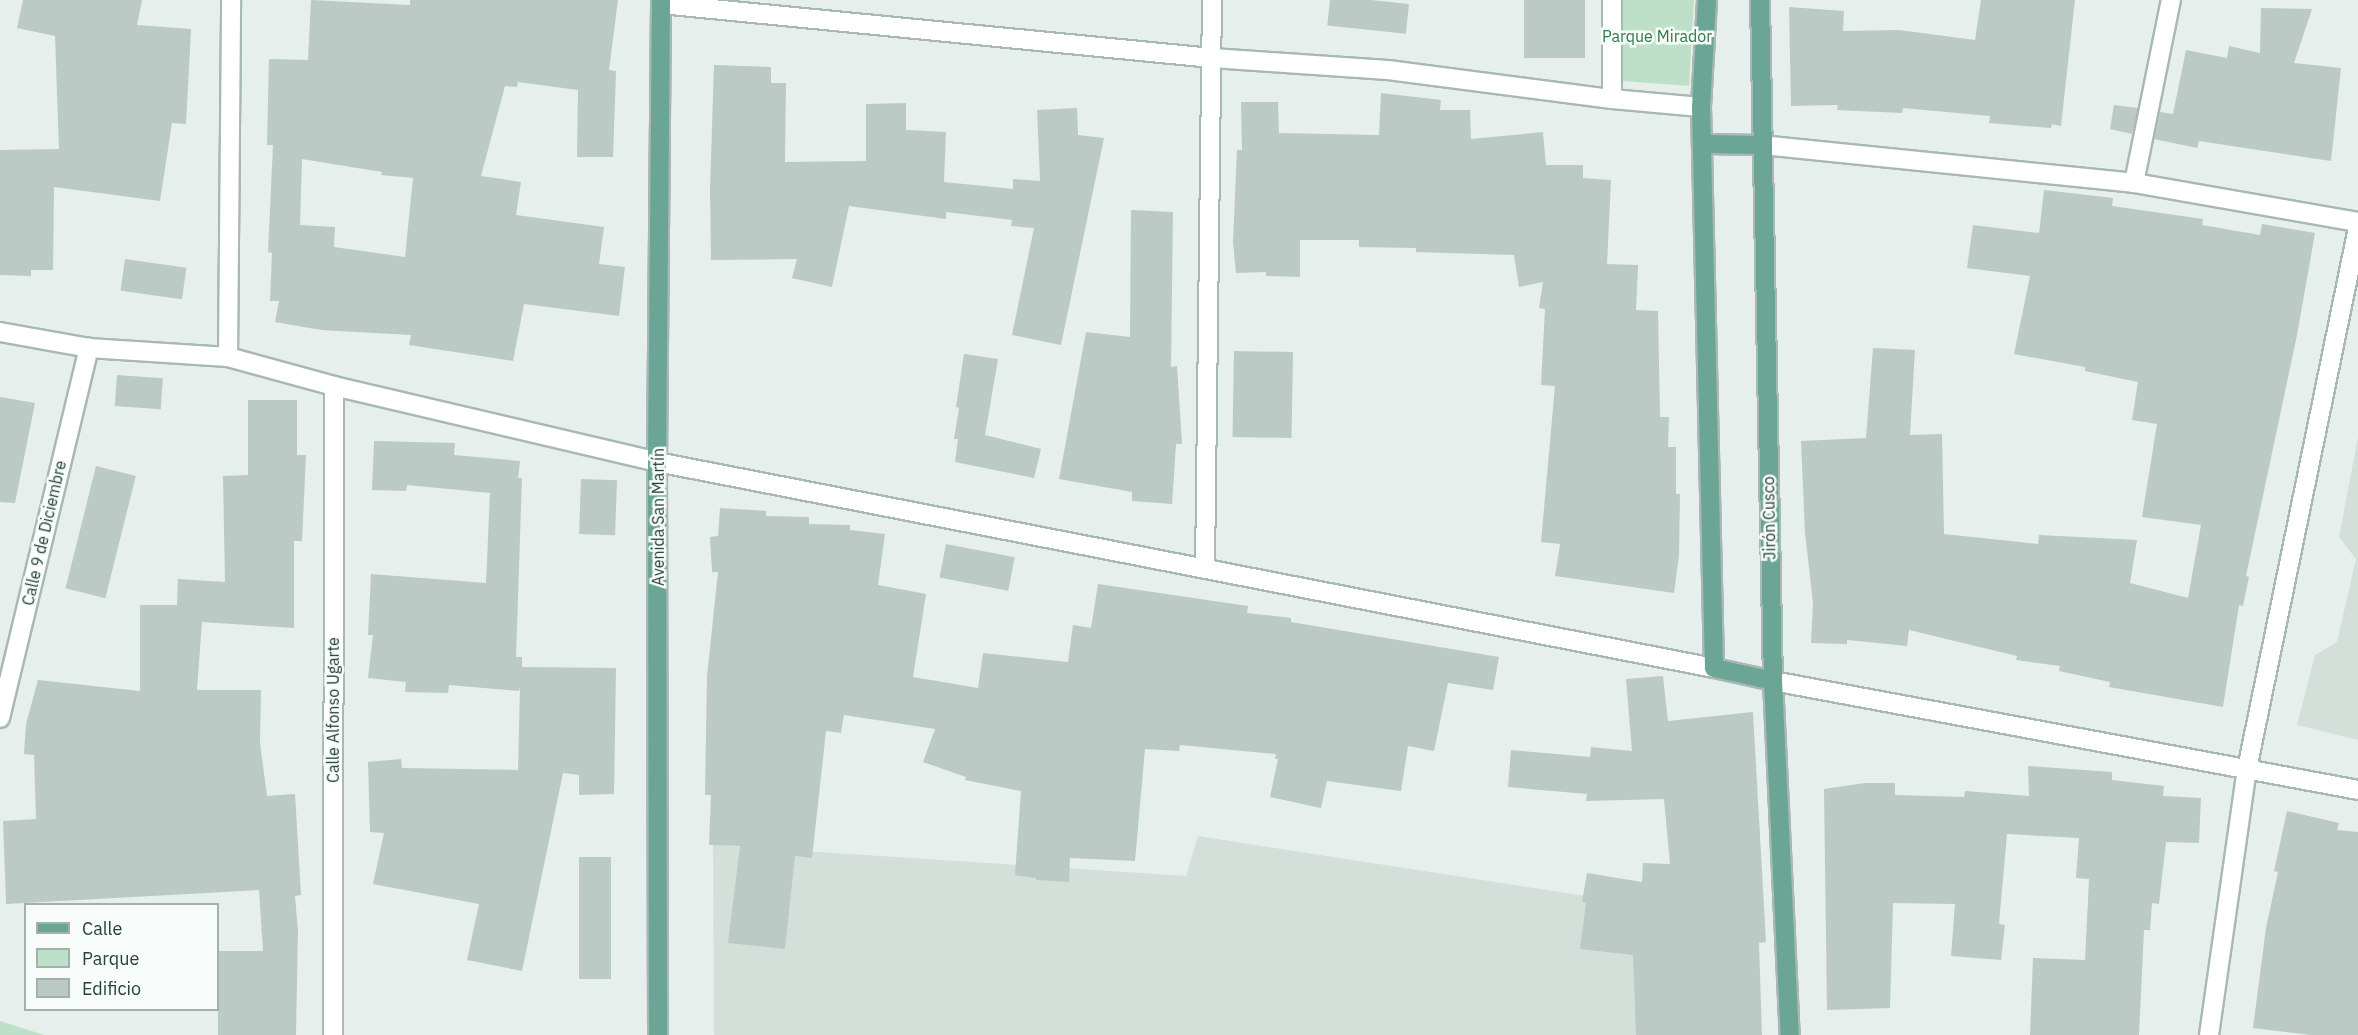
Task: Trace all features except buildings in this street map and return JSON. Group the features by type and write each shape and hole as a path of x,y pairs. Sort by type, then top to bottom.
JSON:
{"main road":[{"path":"1707,0 1701,107 1714,668 1773,681"},
{"name":"Jirón Cusco","path":"1760,0 1773,681 1790,1035"},
{"name":"Avenida San Martín","path":"658,1035 657,462 661,2"},
{"path":"1703,144 1762,145"}],"street":[{"path":"228,357 231,0"},
{"path":"1205,569 1212,0"},
{"path":"1612,0 1612,99"},
{"path":"2134,183 2170,0"},
{"path":"661,2 1212,58 1388,70 1612,99 1701,107"},
{"path":"1762,145 2134,183 2358,222"},
{"path":"2209,1035 2247,769 2358,228"},
{"path":"0,332 89,348 228,357 334,386 657,462 1714,668"},
{"name":"Calle 9 de Diciembre","path":"0,718 89,348"},
{"name":"Calle Alfonso Ugarte","path":"333,1035 334,386"},
{"path":"1773,681 2358,790"}],"shaded area":[{"path":"2358,437 2358,740 2297,725 2315,655 2337,642 2356,559 2339,537"},
{"path":"1198,836 1656,907 1659,1035 714,1035 713,845 1186,876"}],"green space":[{"name":"Parque Mirador","path":"1621,0 1694,0 1689,86 1623,81"},
{"path":"0,1021 44,1035 0,1035"}]}
